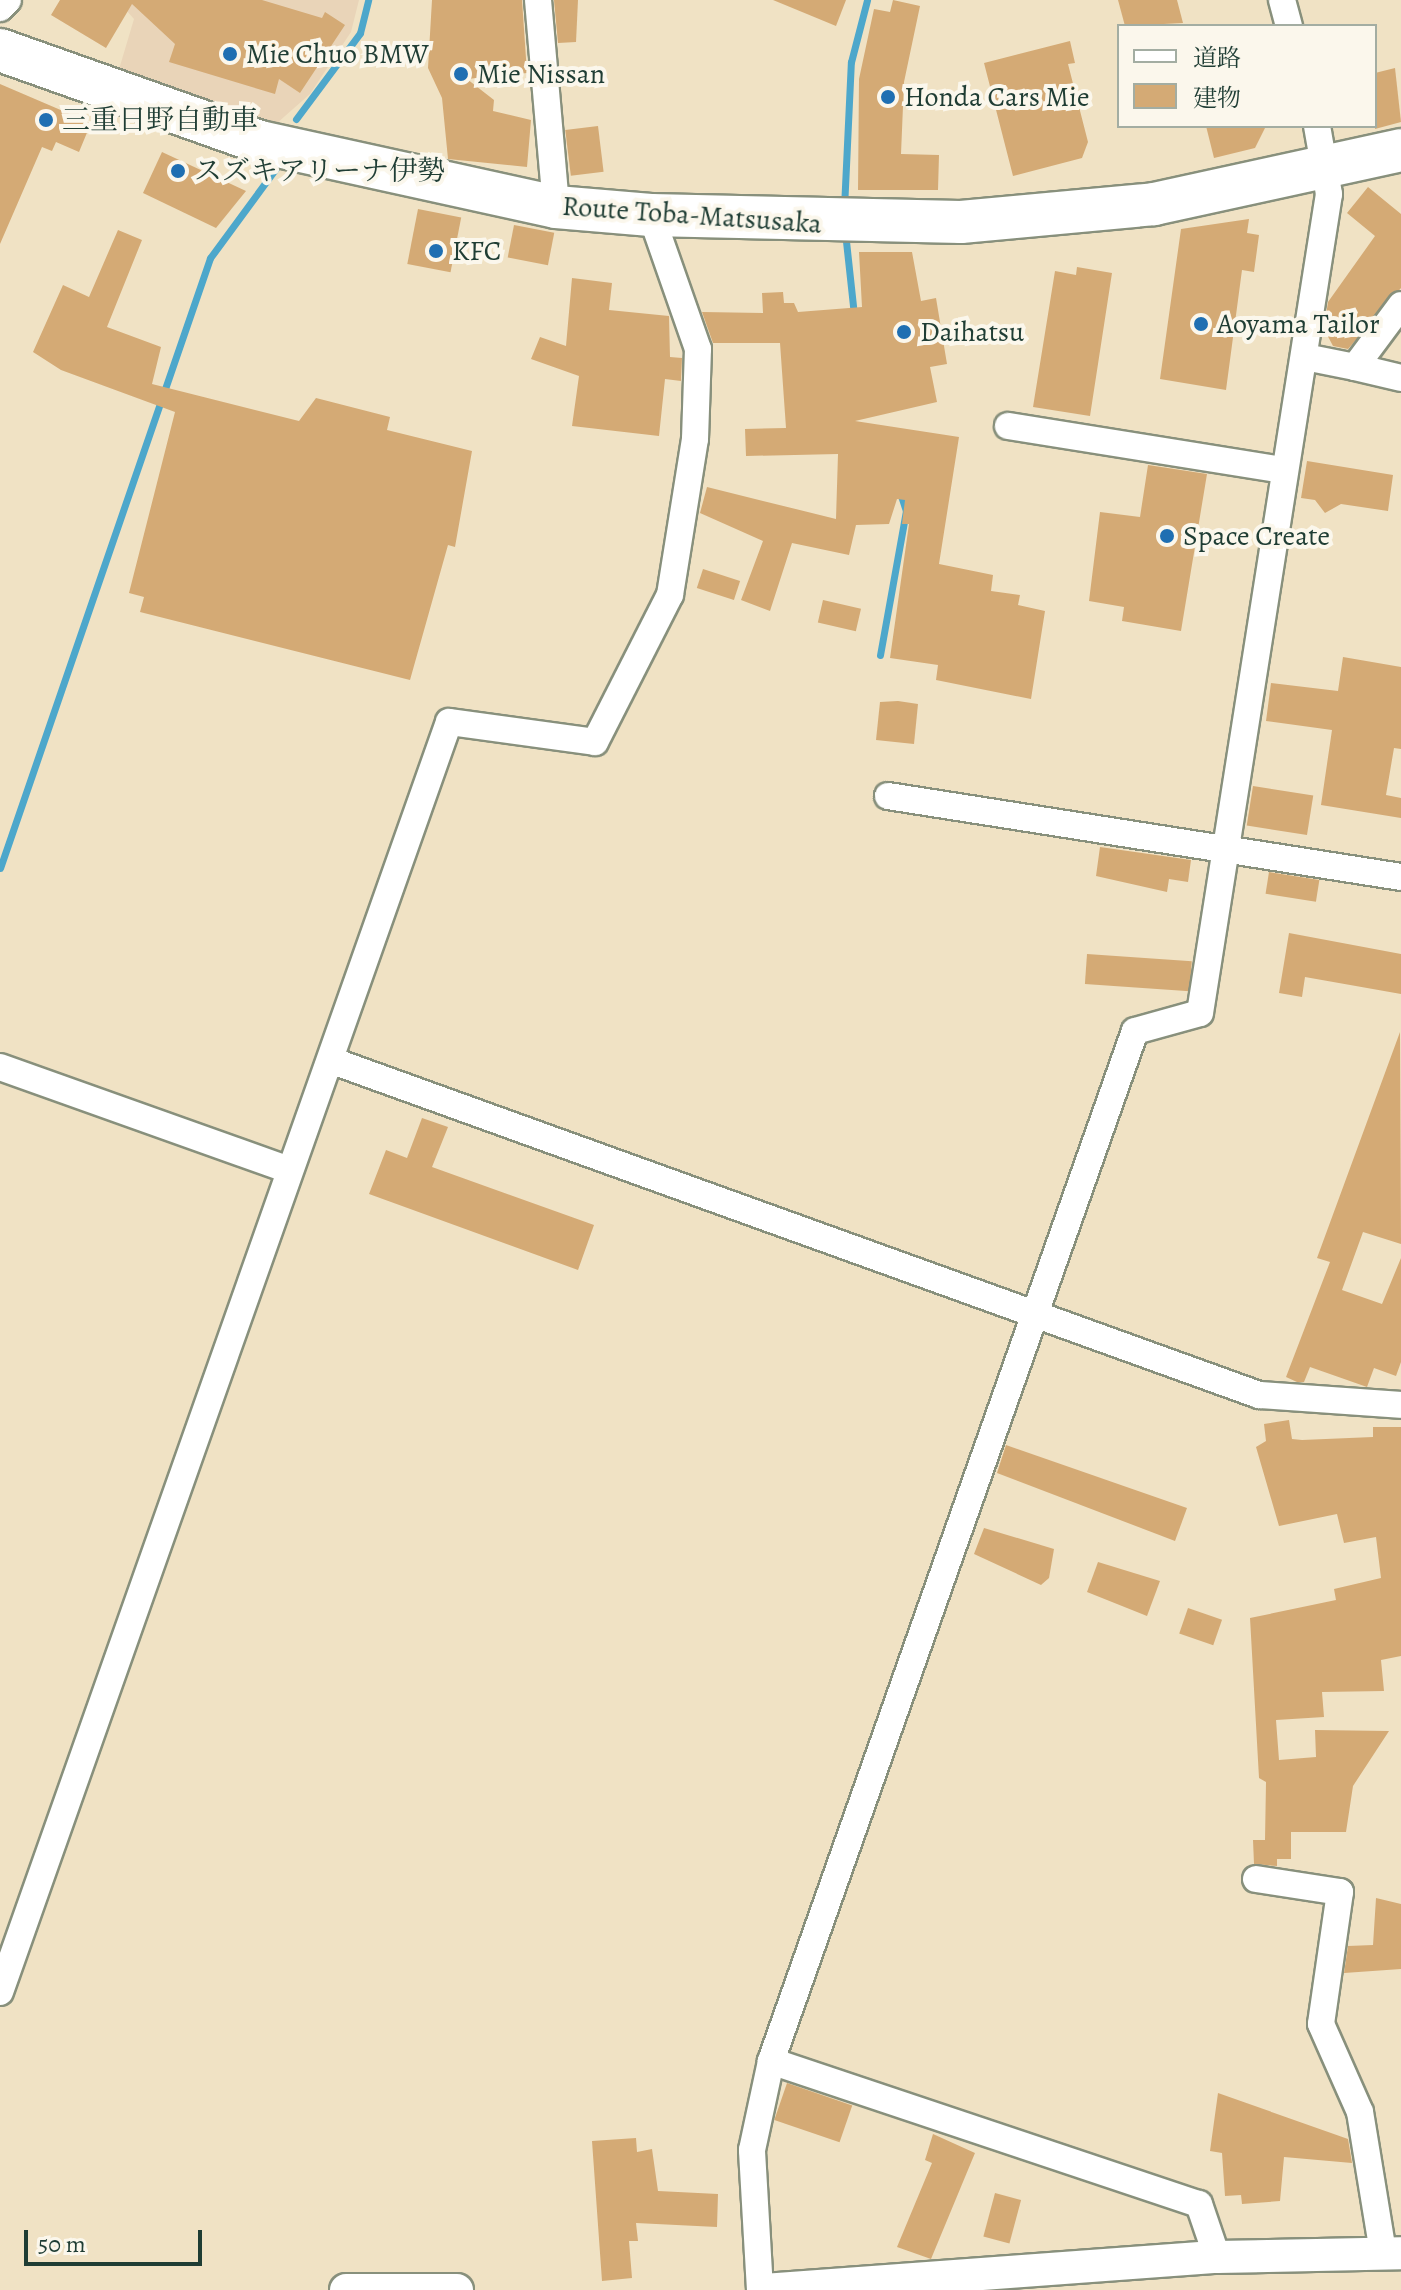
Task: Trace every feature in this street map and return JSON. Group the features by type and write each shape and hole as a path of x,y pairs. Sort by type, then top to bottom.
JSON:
{"main road":[{"name":"Route Toba-Matsusaka","path":"0,50 260,142 556,207 651,215 848,224 1154,204 1401,150"}],"street":[{"path":"0,8 8,0"},
{"path":"538,0 556,207"},
{"path":"1282,0 1288,24"},
{"path":"1256,1879 1340,1892 1321,2024 1360,2112 1392,2253 1217,2257 762,2290 752,2150 771,2061 881,1768 1035,1310 1135,1031 1200,1013 1283,470 1305,357 1329,194 1317,128"},
{"path":"0,1992 449,722 595,742 670,595 695,439 698,349 651,215"},
{"path":"1355,367 1401,305"},
{"path":"1305,357 1401,378"},
{"path":"1008,426 1283,470"},
{"path":"888,796 1227,845 1401,877"},
{"path":"330,1060 1035,1310 1259,1395 1401,1405"},
{"path":"0,1067 289,1170"},
{"path":"771,2061 1199,2204 1217,2257"},
{"path":"346,2290 457,2290"}],"shaded area":[{"name":"Mie Chuo BMW","path":"117,0 359,0 351,32 310,94 276,124 117,76 134,19"}],"building":[{"path":"60,0 262,0 322,18 325,12 345,25 300,93 279,79 275,94 169,62 175,44 132,4 106,48 51,15"},
{"path":"432,0 522,0 527,73 467,79 494,100 493,111 531,120 527,167 448,159 442,98 428,68"},
{"path":"554,0 578,0 576,42 558,43"},
{"path":"773,0 846,0 836,26"},
{"path":"893,0 920,6 904,82 901,154 939,155 938,190 858,190 859,79 874,9 890,12"},
{"path":"1118,0 1177,0 1183,23 1164,24 1124,24"},
{"path":"1070,41 1075,63 1068,64 1088,142 1082,158 1013,176 984,63"},
{"path":"1395,68 1401,122 1375,129 1377,128 1377,72"},
{"path":"0,84 91,123 79,152 56,142 52,151 42,147 0,244"},
{"path":"598,126 604,172 571,176 565,130"},
{"path":"1206,128 1265,128 1255,148 1214,158"},
{"name":"スズキアリーナ伊勢","path":"162,152 246,191 216,228 143,193"},
{"path":"1368,187 1401,214 1401,288 1348,349 1333,346 1324,329 1328,302 1375,236 1347,213"},
{"path":"418,209 461,217 451,272 407,264"},
{"name":"Aoyama Tailor","path":"1249,219 1247,233 1259,235 1254,272 1242,270 1226,390 1160,379 1181,229"},
{"path":"514,225 554,233 548,265 508,257"},
{"path":"118,230 142,240 107,327 161,347 152,384 299,421 316,398 390,417 387,430 472,451 455,547 448,545 410,680 140,612 144,597 129,593 175,412 61,370 33,352 63,285 89,297"},
{"path":"859,252 912,252 921,301 936,298 947,364 930,367 937,402 855,421 959,437 939,564 993,575 991,591 1020,595 1018,605 1045,611 1031,699 936,680 938,665 890,658 909,524 902,524 905,500 897,499 889,524 856,525 849,555 792,543 770,611 741,600 763,541 700,513 707,487 836,519 838,454 746,456 745,429 786,428 780,343 713,343 702,312 763,313 762,293 783,292 784,303 794,303 798,312 862,307"},
{"path":"1077,267 1112,273 1090,416 1033,407 1055,271 1076,275"},
{"path":"572,278 612,283 609,310 669,316 670,357 682,358 681,381 665,379 659,436 572,426 579,376 531,359 540,337 566,346"},
{"path":"1307,461 1393,475 1388,511 1341,504 1325,513 1315,500 1301,498"},
{"name":"Space Create","path":"1148,465 1207,474 1181,631 1122,621 1124,607 1089,601 1100,512 1140,517"},
{"path":"703,569 740,581 734,600 697,588"},
{"path":"823,600 861,609 856,631 818,622"},
{"path":"1343,657 1401,667 1401,749 1394,748 1386,795 1401,798 1401,818 1321,805 1332,730 1266,721 1271,683 1338,691"},
{"path":"880,702 918,704 914,744 876,740"},
{"path":"1253,786 1313,796 1307,835 1247,826"},
{"path":"1100,847 1191,860 1188,882 1169,879 1167,892 1096,876"},
{"path":"1269,872 1319,880 1316,902 1266,894"},
{"path":"1289,933 1401,954 1401,994 1305,977 1302,997 1279,993"},
{"path":"1087,954 1192,961 1190,991 1085,984"},
{"path":"1400,1032 1401,1244 1363,1232 1342,1290 1382,1304 1401,1258 1401,1362 1396,1376 1374,1368 1367,1387 1310,1367 1304,1382 1297,1382 1286,1377 1330,1262 1317,1258"},
{"path":"422,1118 448,1127 432,1167 594,1225 578,1270 369,1194 386,1150 407,1158"},
{"path":"1289,1420 1292,1439 1302,1440 1373,1437 1373,1427 1401,1427 1401,1656 1381,1660 1384,1691 1322,1692 1324,1717 1276,1720 1279,1760 1316,1757 1315,1730 1389,1731 1353,1786 1346,1832 1291,1832 1291,1859 1277,1859 1277,1866 1254,1864 1253,1840 1265,1840 1266,1782 1259,1778 1250,1618 1336,1600 1334,1589 1381,1578 1376,1537 1344,1543 1337,1514 1279,1526 1256,1447 1266,1441 1264,1424"},
{"path":"1006,1445 1187,1508 1175,1541 997,1473"},
{"path":"984,1528 1054,1549 1049,1578 1041,1585 974,1554"},
{"path":"1098,1562 1160,1581 1147,1616 1087,1592"},
{"path":"1188,1608 1222,1620 1213,1645 1179,1634"},
{"path":"1376,1898 1401,1904 1401,1969 1344,1973 1348,1946 1373,1945"},
{"path":"787,2083 852,2105 840,2142 774,2120"},
{"path":"1218,2093 1348,2139 1352,2163 1284,2157 1280,2201 1242,2204 1241,2195 1225,2196 1222,2153 1210,2151"},
{"path":"933,2134 975,2153 931,2259 897,2247 932,2163 925,2160"},
{"path":"636,2138 637,2152 652,2149 658,2191 718,2194 717,2227 636,2223 638,2241 629,2241 632,2278 602,2281 592,2141"},
{"path":"995,2193 1021,2200 1009,2243 983,2236"}],"waterway":[{"path":"296,119 360,33 368,0"},
{"path":"844,208 851,62 867,0"},
{"path":"0,868 210,258 276,168"},
{"path":"845,232 854,315"},
{"path":"880,655 906,511 900,493"}],"place":[{"name":"Mie Chuo BMW","path":"230,54"},
{"name":"Mie Nissan","path":"461,74"},
{"name":"Honda Cars Mie","path":"888,97"},
{"name":"三重日野自動車","path":"46,120"},
{"name":"スズキアリーナ伊勢","path":"178,171"},
{"name":"KFC","path":"436,251"},
{"name":"Aoyama Tailor","path":"1201,324"},
{"name":"Daihatsu","path":"904,332"},
{"name":"Space Create","path":"1167,536"}]}
